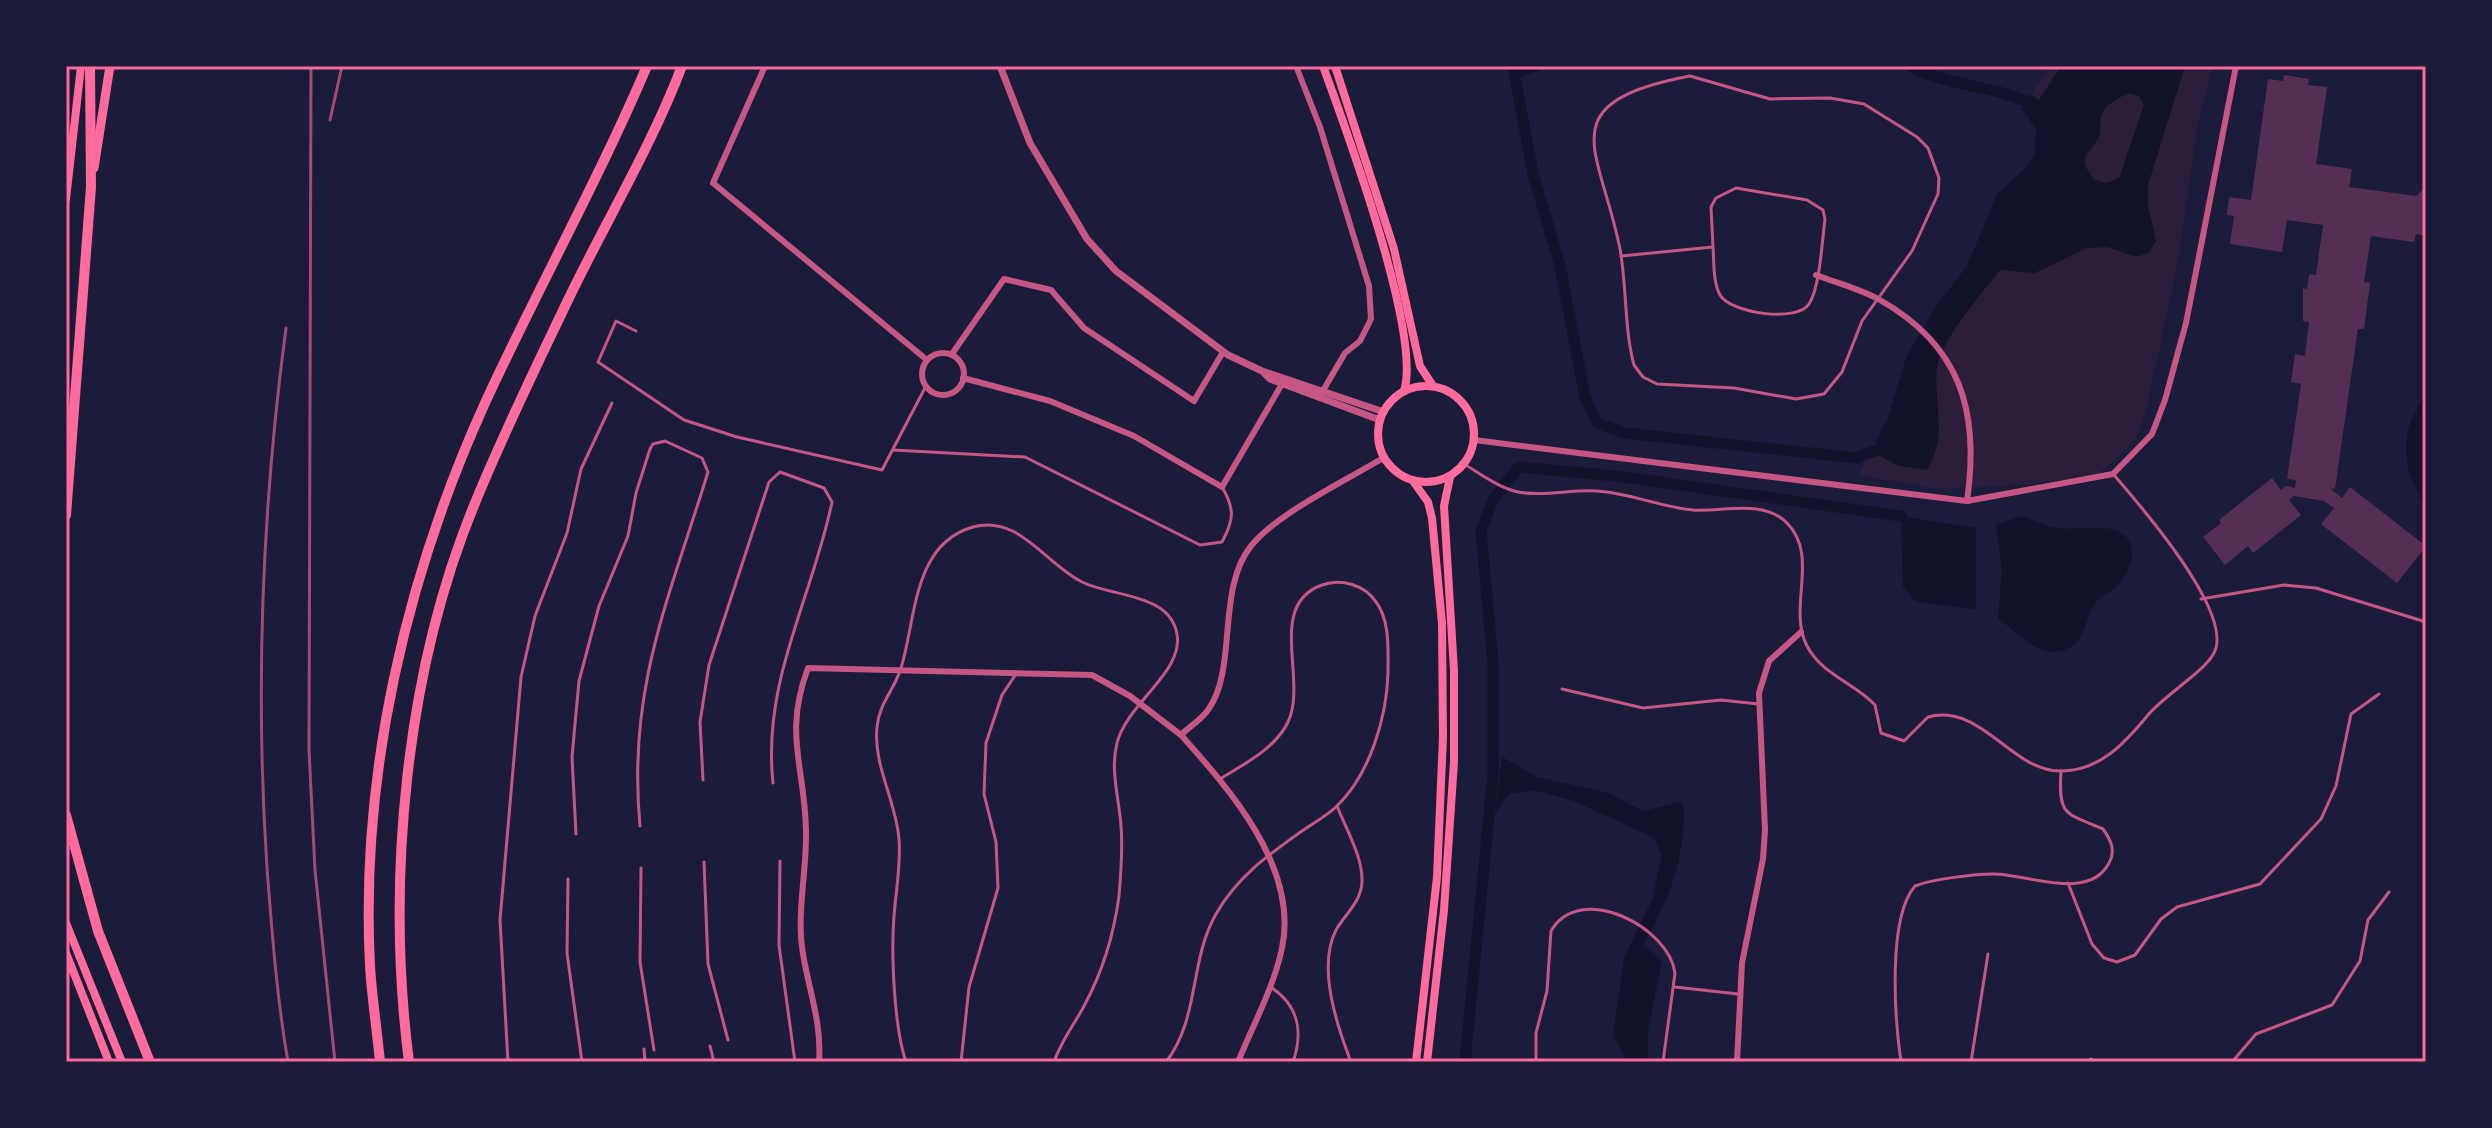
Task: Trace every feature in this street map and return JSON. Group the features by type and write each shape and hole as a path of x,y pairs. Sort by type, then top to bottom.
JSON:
{"highway":[{"path":"66,515 91,187 90,66"},
{"path":"380,1062 370,966 370,893 376,803 407,618 431,538 485,403 647,66"},
{"path":"409,1062 399,945 405,800 414,731 449,578 480,491 568,300 682,69"},
{"path":"66,815 98,931 150,1062"}],"main road":[{"path":"66,199 81,66"},
{"path":"91,187 110,66"},
{"path":"1323,66 1358,164 1391,279 1409,369 1404,391 1382,416 1378,439 1383,458 1396,473 1413,481 1432,483 1450,477 1464,464 1474,440 1468,411 1457,397 1433,386 1420,366 1394,249 1335,66"},
{"path":"1404,391 1433,386"},
{"path":"1427,1062 1444,910 1454,762 1454,658 1444,506 1450,477"},
{"path":"1413,481 1428,502 1432,518 1444,676 1437,877 1416,1062"},
{"path":"66,923 122,1062"},
{"path":"66,953 109,1062"}],"street":[{"path":"765,66 713,183 927,360"},
{"path":"1000,66 1030,143 1087,239 1140,291 1223,352 1262,371 1382,416"},
{"path":"1296,66 1320,127 1369,286 1371,319 1360,341 1345,353 1321,394"},
{"path":"1474,440 1967,501 2113,474 2152,434 2165,400 2186,323 2236,66"},
{"path":"1816,275 1879,299 1931,336 1958,377 1970,427 1967,501"},
{"path":"952,354 1004,279 1051,290 1084,328 1194,401 1223,352"},
{"path":"939,353 952,354 962,364 963,378 950,393 937,394 926,386 922,373 927,360 939,353"},
{"path":"1262,371 1282,384 1321,394"},
{"path":"963,378 1050,401 1134,436 1222,487 1282,384"},
{"path":"1181,735 1208,710 1218,685 1235,577 1250,546 1276,524 1383,458"},
{"path":"1737,1062 1738,994 1763,859 1765,830 1758,704 1769,661 1801,632"},
{"path":"819,1062 818,1013 802,951 800,913 806,831 794,747 796,707 808,668 1092,675 1138,702 1181,735 1219,780 1267,856 1277,877 1285,912 1282,948 1238,1062"}],"lane":[{"path":"1690,76 1770,99 1842,99 1864,104 1917,137 1932,155 1939,178 1933,209 1912,251 1862,321 1835,384 1810,399 1734,388 1657,384 1643,377 1634,365 1630,350 1621,256 1592,142 1594,127 1611,104 1636,91 1690,76"},
{"path":"1736,188 1816,202 1825,219 1813,296 1800,313 1790,316 1736,308 1719,294 1713,247 1711,207 1725,191 1736,188"},
{"path":"1621,256 1713,247"},
{"path":"636,331 616,321 598,362 684,420 737,437 882,470 926,386"},
{"path":"508,1062 500,965 503,860 515,769 521,677 539,604 567,533 587,452 612,403"},
{"path":"576,834 573,732 591,633 628,536 636,493 650,449 665,441 706,461 708,472 655,635 638,730 640,826"},
{"path":"893,450 1025,457 1200,545 1222,542 1234,521 1231,502 1222,487"},
{"path":"1464,464 1505,489 1522,493 1598,491 1681,508 1759,509 1774,514 1796,535 1801,549 1801,632 1815,659 1834,677 1875,705 1879,729 1886,737 1904,741 1922,721 1942,716 1980,728 2033,765 2061,771 2089,765 2117,750 2173,689 2211,658 2218,636 2167,536 2113,474"},
{"path":"703,780 702,703 714,646 769,482 780,472 824,488 832,502 812,577 781,667 771,733 773,783"},
{"path":"906,1062 893,953 899,838 877,744 882,705 901,671 914,597 938,553 958,533 972,527 1003,526 1017,532 1079,581 1119,596 1151,602 1169,615 1178,636 1175,658 1125,721 1114,766 1122,863 1111,937 1084,1006 1054,1062"},
{"path":"1166,1062 1188,1017 1196,968 1214,917 1229,894 1267,856 1337,806 1367,760 1384,709 1388,682 1383,613 1376,600 1352,584 1324,584 1301,601 1291,628 1296,684 1288,722 1263,752 1219,780"},
{"path":"2201,599 2284,585 2316,588 2426,622"},
{"path":"961,1062 969,987 998,888 996,842 984,794 986,743 992,719 1016,674"},
{"path":"1562,689 1643,708 1721,700 1758,704"},
{"path":"2068,883 2092,944 2104,958 2117,962 2135,955 2161,919 2177,907 2260,884 2321,819 2336,786 2351,714 2379,694"},
{"path":"1901,1062 1894,1005 1896,966 1906,900 1915,886 1997,874 2068,883 2098,877 2113,854 2103,829 2072,818 2066,812 2060,794 2061,771"},
{"path":"1337,806 1362,869 1357,902 1337,929 1329,960 1336,1013 1351,1062"},
{"path":"780,861 779,945 795,1062"},
{"path":"704,862 708,964 728,1040"},
{"path":"641,868 641,972 654,1050"},
{"path":"568,879 567,953 583,1048 582,1062"},
{"path":"2232,1062 2256,1034 2332,1005 2360,961 2368,920 2389,892"},
{"path":"1536,1062 1536,1033 1549,978 1548,941 1556,923 1572,910 1592,907 1659,937 1674,960 1674,986 1663,1062"},
{"path":"1971,1062 1988,954"},
{"path":"1269,986 1290,1005 1297,1018 1299,1033 1293,1062"},
{"path":"1674,986 1738,994"},
{"path":"710,1046 714,1062"},
{"path":"644,1049 645,1062"}],"shaded area":[{"path":"2049,66 2213,66 2198,124 2179,257 2145,416 2133,444 2097,475 2029,484 1938,489 1858,475 1888,418 1906,358 1934,309 1967,266 1997,194 2027,167 2034,156 2036,129 2022,109"},
{"path":"2061,66 2185,66 2148,185 2148,206 2156,241 2149,253 2136,257 2108,247 2087,248 2035,273 2000,270 1963,317 1940,357 1936,382 1939,432 1934,456 1927,470 1899,466 1878,455 1876,441 1888,418 1906,358 1934,309 1967,266 1997,194 2027,167 2034,156 2036,129 2022,109 2030,94 2039,100","holes":["2128,93 2139,96 2144,105 2119,178 2107,183 2095,180 2085,161 2099,137 2100,119 2105,108"]},
{"path":"2426,394 2426,504 2411,478 2406,449 2411,420"},
{"path":"1901,516 1976,528 1976,609 1916,602 1903,587"},
{"path":"2022,516 2065,529 2110,529 2124,535 2131,546 2131,559 2123,579 2095,604 2075,644 2061,651 2044,651 2036,647 1998,618 2002,571 1996,525"},
{"path":"1502,757 1537,777 1608,793 1643,811 1683,801 1682,839 1675,876 1643,945 1662,961 1648,1030 1648,1062 1628,1062 1613,1036 1624,958 1652,900 1662,855 1653,837 1574,801 1534,790 1509,794 1495,814"}],"building":[{"path":"2284,75 2309,79 2308,85 2327,87 2316,164 2352,169 2349,187 2416,196 2426,187 2423,235 2416,234 2414,242 2371,236 2364,282 2370,283 2364,329 2358,329 2335,489 2330,488 2342,498 2350,487 2426,546 2397,583 2321,524 2334,508 2324,501 2294,496 2289,500 2301,515 2253,553 2248,546 2225,565 2203,537 2221,523 2219,520 2272,478 2281,490 2286,486 2295,488 2296,480 2287,479 2301,384 2291,382 2295,354 2305,356 2309,322 2303,321 2303,288 2307,289 2309,274 2316,275 2323,225 2287,220 2282,252 2230,244 2234,216 2227,215 2229,197 2251,200 2268,79 2283,81"}],"waterway":[{"path":"1513,66 1533,174 1560,266 1585,397 1597,423 1625,433 1856,458 1877,450"},
{"path":"1515,73 1535,66"},
{"path":"1910,66 1938,78 2025,101"},
{"path":"1465,1062 1493,774 1493,663 1481,531 1493,499 1519,467 1616,476 1901,516"}],"railway":[{"path":"311,66 309,750 315,870 335,1062"},
{"path":"330,120 342,66"},
{"path":"286,328 266,530 261,665 267,868 288,1062"}]}
